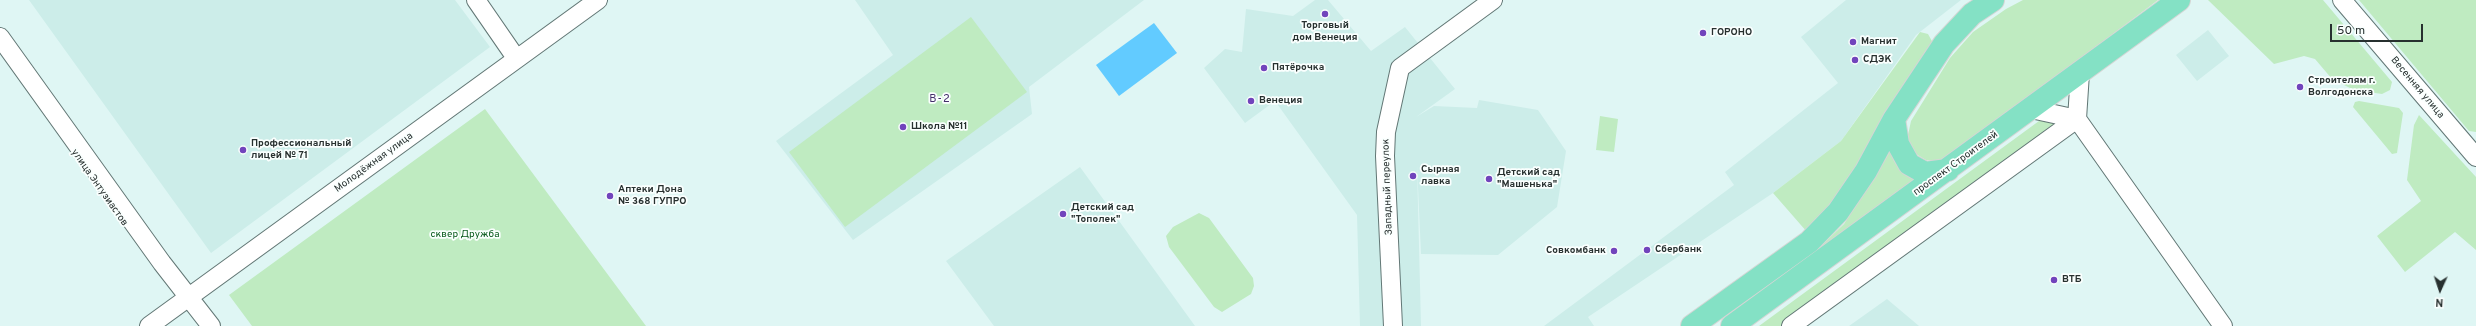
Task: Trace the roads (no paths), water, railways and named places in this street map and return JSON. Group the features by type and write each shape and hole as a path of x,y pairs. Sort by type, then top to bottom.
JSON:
{"main road":[{"path":"1692,326 1809,242 1838,212 1866,171 1894,119 1944,44 1972,14 1993,0"},
{"name":"проспект Строителей","path":"1732,326 1823,258 2031,110 2171,3"},
{"path":"1894,119 1898,144 1909,164 1925,173 1948,170"}],"street":[{"path":"476,0 516,58"},
{"name":"Молодёжная улица","path":"149,326 516,58 598,0"},
{"name":"Западный переулок","path":"1393,326 1385,156 1386,132 1400,68 1493,0"},
{"name":"Весенняя улица","path":"2342,0 2476,157"},
{"path":"0,38 162,263 185,300 211,326"},
{"name":"улица Энтузиастов","path":"0,48 185,300 199,326"},
{"path":"2080,73 2076,119 2223,326"},
{"path":"2031,110 2076,119"},
{"path":"1791,326 2076,119"}],"water":[{"path":"1154,23 1177,53 1119,96 1096,65"}],"place":[{"name":"Торговый дом Венеция","path":"1325,14"},
{"name":"ГОРОНО","path":"1703,33"},
{"name":"Магнит","path":"1853,42"},
{"name":"СДЭК","path":"1855,60"},
{"name":"Пятёрочка","path":"1264,68"},
{"name":"Строителям г. Волгодонска","path":"2300,87"},
{"name":"Венеция","path":"1251,101"},
{"name":"Школа №11","path":"903,127"},
{"name":"Профессиональный лицей № 71","path":"243,150"},
{"name":"Сырная лавка","path":"1413,176"},
{"name":"Детский сад \"Машенька\"","path":"1489,179"},
{"name":"Аптеки Дона № 368 ГУПРО","path":"610,196"},
{"name":"Детский сад \"Тополек\"","path":"1063,214"},
{"name":"Сбербанк","path":"1647,250"},
{"name":"Совкомбанк","path":"1614,251"},
{"name":"ВТБ","path":"2054,280"}],"district":[{"name":"В-2","path":"940,100"}],"park label":[{"name":"сквер Дружба","path":"465,235"}]}
